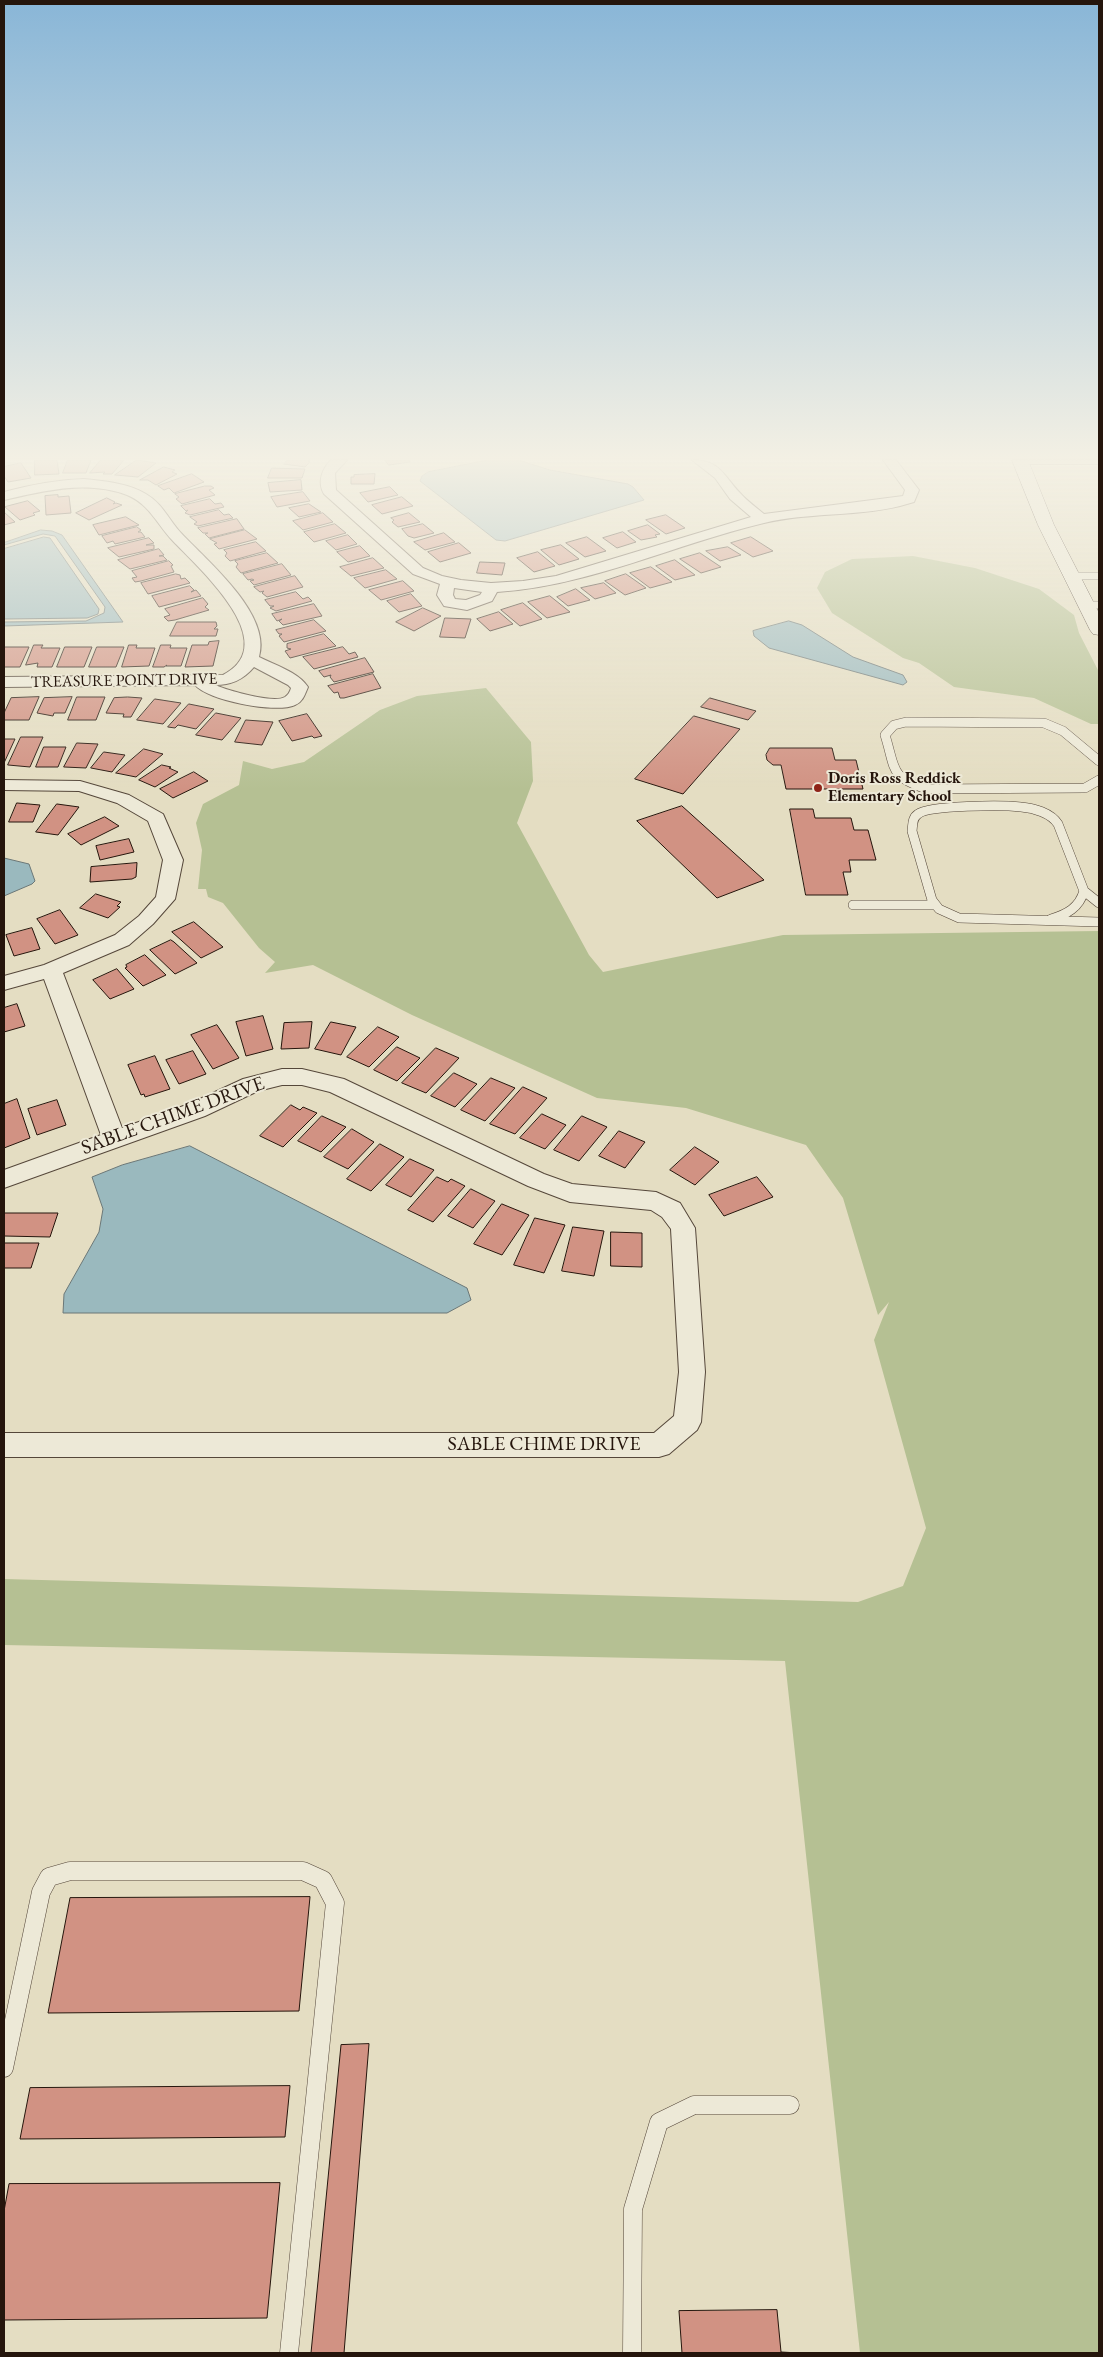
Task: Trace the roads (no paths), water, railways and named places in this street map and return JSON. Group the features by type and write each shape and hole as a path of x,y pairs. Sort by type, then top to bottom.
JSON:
{"street":[{"path":"199,681 206,687 264,705 279,704 291,700 299,692 300,687 294,681 250,659 252,652 250,634 242,610 231,593 209,570"},
{"path":"418,570 448,582 445,596 449,603 468,605 487,598 492,588 523,586 558,580 591,570"},
{"path":"1069,570 1093,605 1099,630"},
{"name":"TREASURE POINT DRIVE","path":"4,682 226,680 237,674 250,659"},
{"path":"4,785 80,786 123,799 156,818 173,860 165,899 146,920 122,940 50,970 4,983"},
{"path":"50,970 114,1138"},
{"name":"SABLE CHIME DRIVE","path":"4,1179 114,1138 197,1110 251,1085 282,1077 302,1077 336,1085 536,1180 570,1193 656,1201 671,1210 683,1228 692,1372 687,1422 658,1445 4,1444"}],"lane":[{"path":"1072,576 1099,576"},
{"path":"1096,759 1063,731 1044,723 906,722 894,725 885,735 897,775 904,781 926,789 1026,790 1085,788 1099,780"},
{"path":"1099,903 1084,891 1058,824 1047,814 1021,807 934,808 919,813 913,820 912,831 932,900 939,909 959,918 1099,922"},
{"path":"1047,920 1075,910 1082,900 1084,891"},
{"path":"853,905 936,905"},
{"path":"4,2068 41,1892 49,1877 70,1871 303,1871 323,1880 334,1904 289,2353"},
{"path":"632,2353 633,2209 659,2122 694,2105 790,2105"}],"water":[{"path":"4,570 72,570 99,609 98,614 87,618 4,619"},
{"path":"79,570 87,570 123,622 4,626 4,622 86,621 104,613 105,607"},
{"path":"789,621 802,625 853,657 903,675 907,682 903,685 769,648 754,636 753,631"},
{"path":"4,858 29,864 35,881 4,896"},
{"path":"190,1146 467,1288 471,1300 447,1313 63,1313 64,1294 99,1232 103,1209 92,1177 122,1165"}],"place":[{"name":"Doris Ross Reddick Elementary School","path":"818,788"}]}
